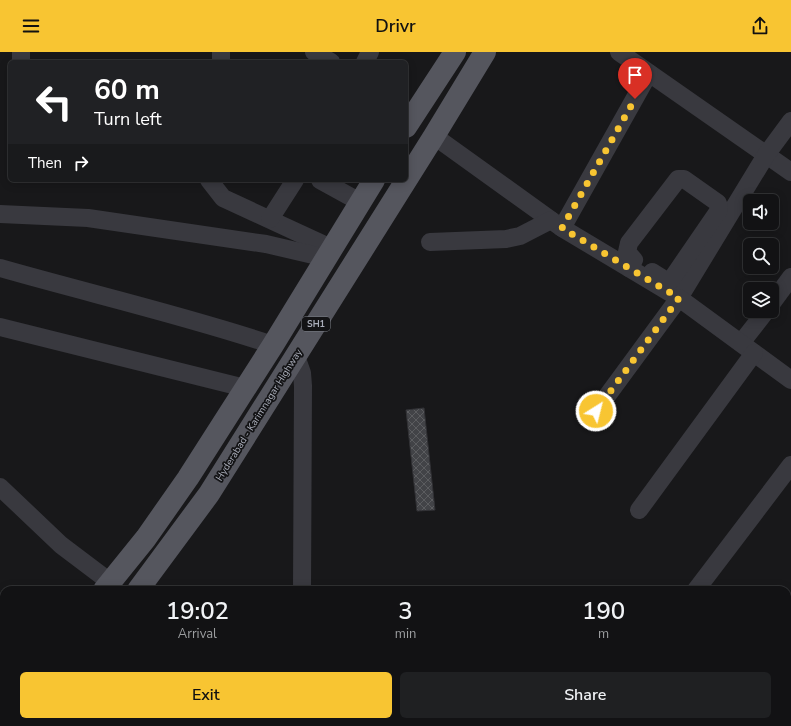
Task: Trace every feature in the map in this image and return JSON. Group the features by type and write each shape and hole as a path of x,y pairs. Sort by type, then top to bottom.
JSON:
{"main road":[{"path":"409,116 455,52"},
{"name":"Hyderabad - Karimnagar Highway","path":"408,177 485,52"},
{"name":"SH1","path":"107,586 146,538 188,478 273,345 373,182"},
{"name":"Hyderabad - Karimnagar Highway","path":"141,586 209,494 405,182"}],"street":[{"path":"306,60 312,52 327,60"},
{"path":"620,52 791,172"},
{"path":"430,242 506,240 557,224 649,73"},
{"path":"596,411 679,298 766,155 791,121"},
{"path":"434,136 557,224 679,298 791,380"},
{"path":"629,268 634,260 627,252 629,243 678,179 684,179 718,203 719,210 671,280 668,282 663,280 651,271 646,278"},
{"path":"211,182 223,198 270,219 329,253"},
{"path":"270,219 294,182"},
{"path":"324,182 360,202"},
{"path":"0,214 88,218 329,253"},
{"path":"0,268 89,293 205,322 273,345"},
{"path":"779,293 791,277"},
{"path":"639,510 748,348 763,318"},
{"path":"0,327 245,388"},
{"path":"296,356 302,373 303,386 302,586"},
{"path":"699,586 791,465"},
{"path":"0,487 107,586"}],"building":[{"path":"424,408 435,510 417,511 406,410"}],"route":[{"path":"596,411 679,298 562,228 635,99"}]}
